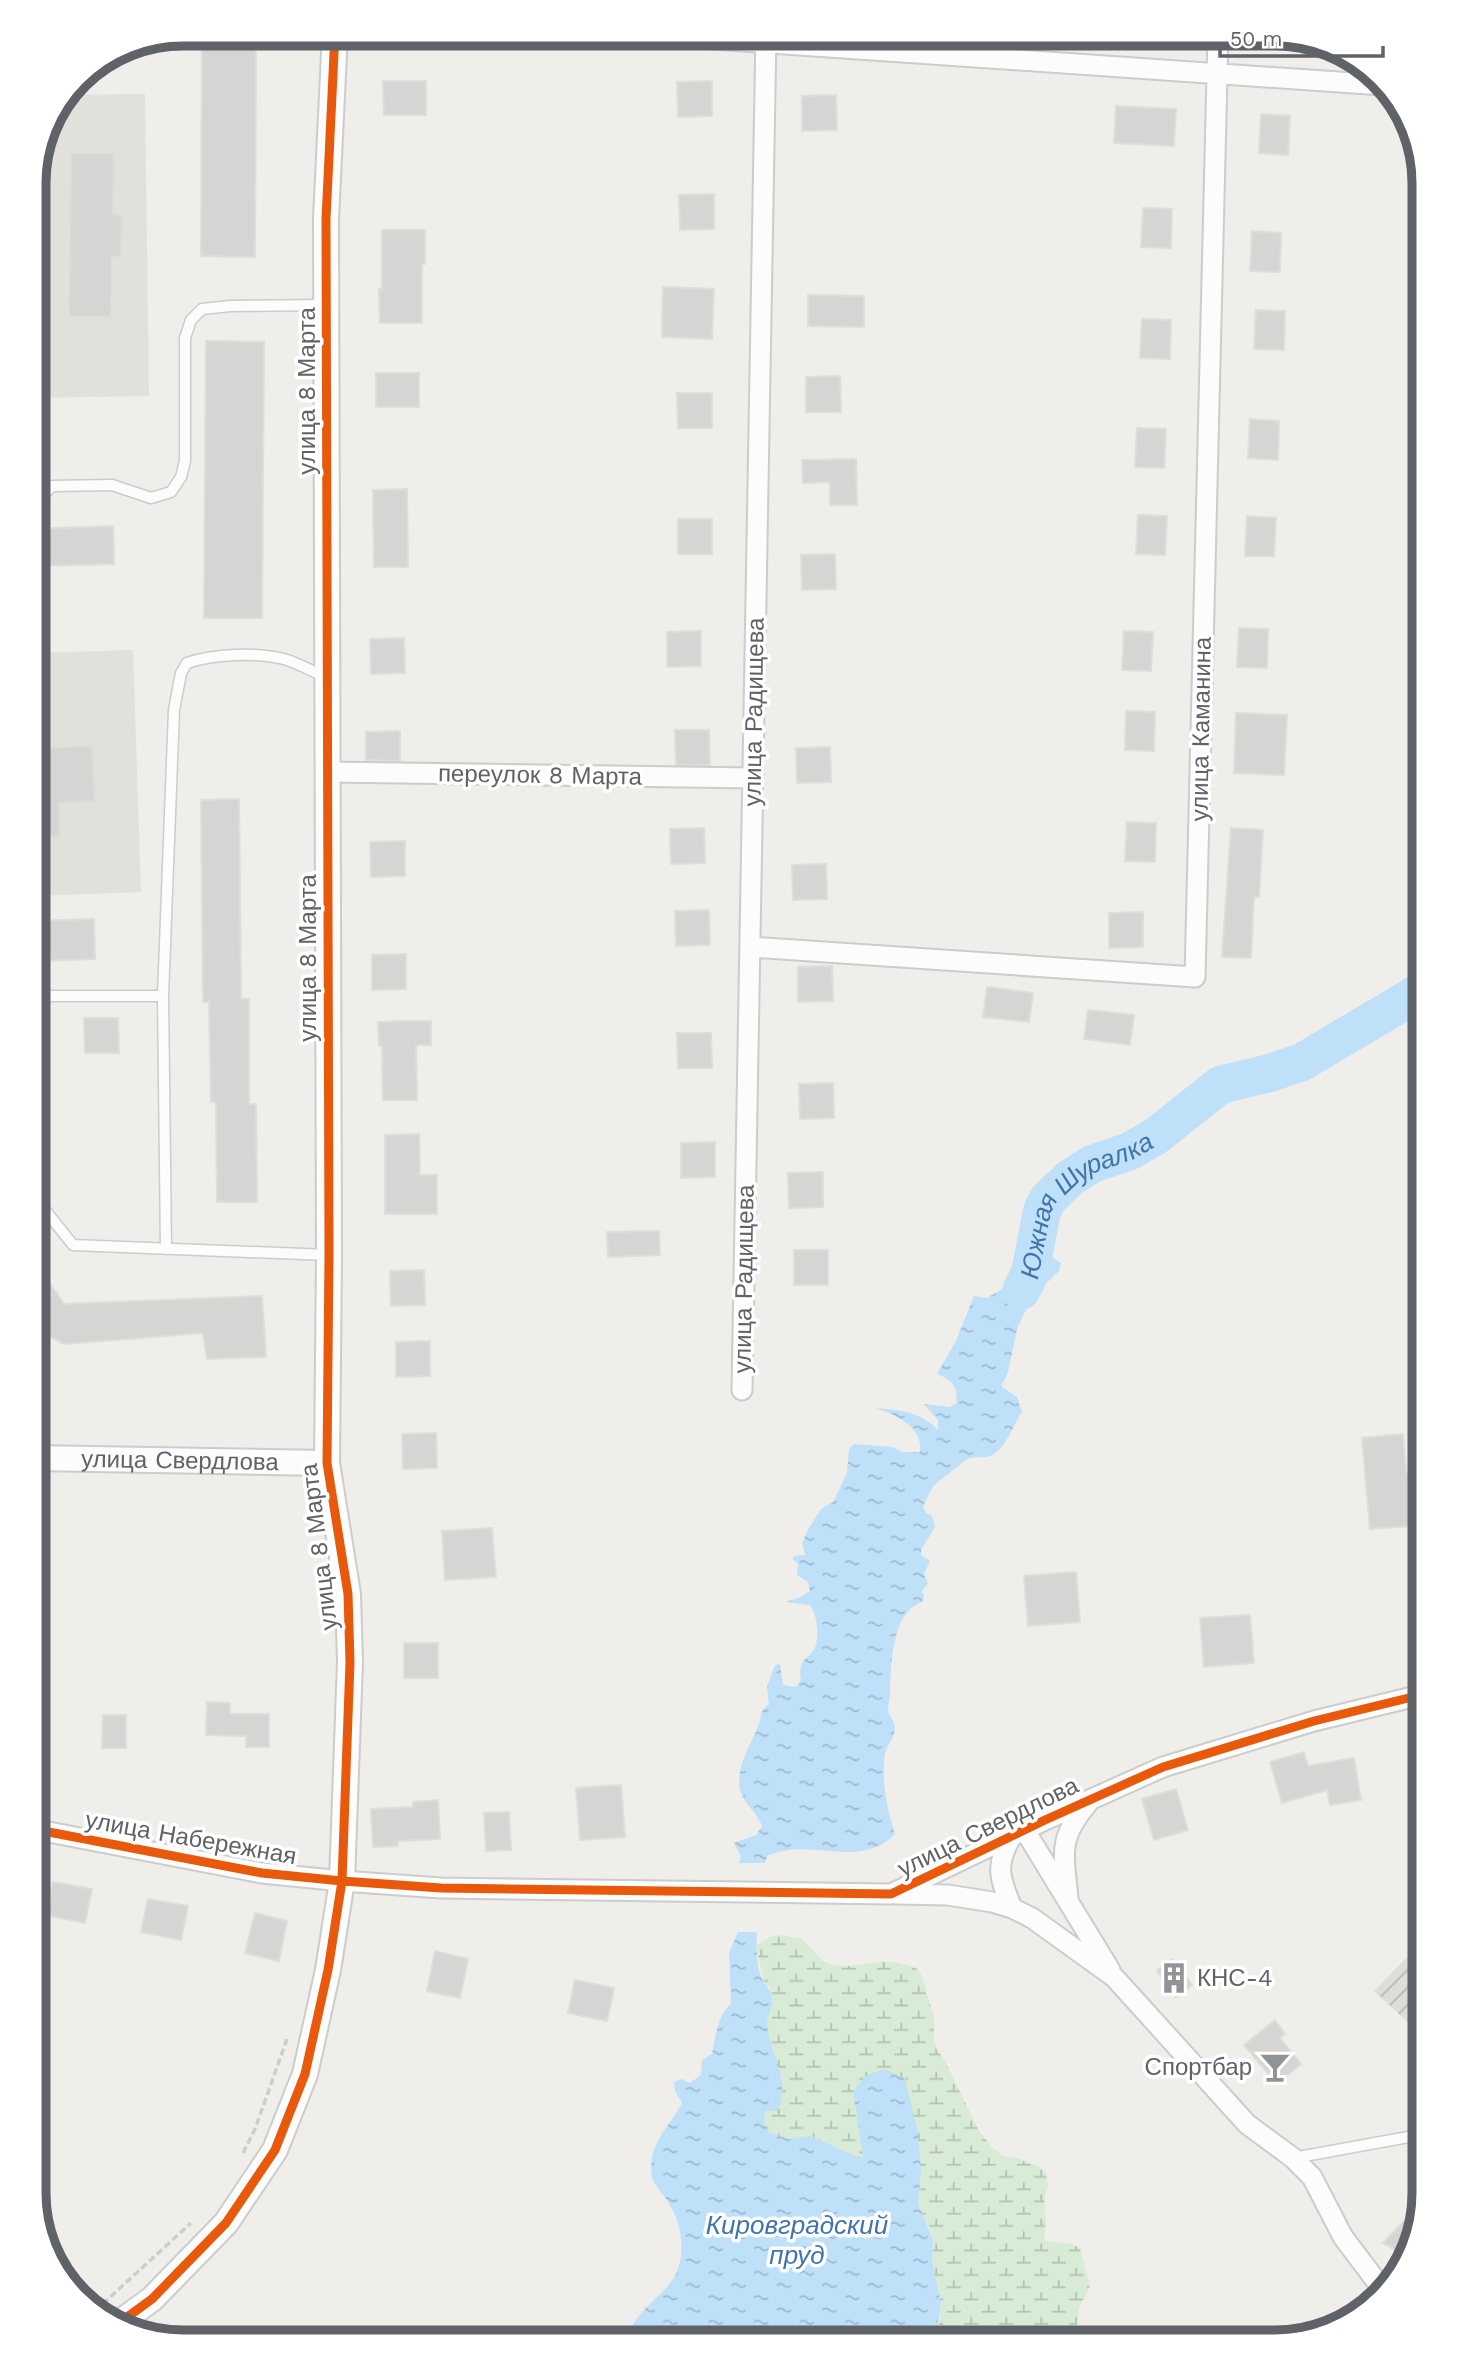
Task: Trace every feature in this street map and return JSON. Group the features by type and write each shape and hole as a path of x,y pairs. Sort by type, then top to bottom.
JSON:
{"street":[{"name":"улица 8 Марта","path":"127,2317 152,2299 226,2223 275,2150 305,2074 328,1970 342,1881 350,1662 348,1594 327,1463 326,219 334,46"},
{"name":"улица Радищева","path":"742,1390 766,46"},
{"path":"866,46 1371,84"},
{"name":"улица Каманина","path":"750,947 1195,977 1217,46"},
{"name":"переулок 8 Марта","path":"327,772 753,778"},
{"name":"улица Свердлова","path":"46,1458 327,1463"},
{"name":"улица Свердлова","path":"342,1881 441,1888 891,1894 1091,1798 1163,1767 1314,1721 1412,1697"},
{"path":"1068,1903 1063,1848 1072,1821 1091,1798"},
{"name":"улица Набережная","path":"46,1832 261,1873 342,1881"},
{"path":"1012,1908 1000,1880 1002,1852 1018,1833 1068,1903 1114,1977 1247,2124 1293,2158 1312,2177 1343,2237 1378,2284"},
{"path":"891,1894 948,1895 1012,1908 1032,1918 1114,1977"}],"lane":[{"path":"46,492 52,486 112,485 151,498 171,492 181,477 185,461 185,338 191,320 202,309 326,304"},
{"path":"166,1249 163,996 174,710 181,673 187,663 198,659 233,655 284,659 327,677"},
{"path":"46,996 163,996"},
{"path":"46,1211 73,1245 328,1255"},
{"path":"1293,2158 1410,2137"}],"path":[{"path":"239,2161 255,2129 289,2035"},
{"path":"102,2303 196,2218"}],"shaded area":[{"path":"145,94 149,396 46,398 46,173 56,130 78,95"},
{"path":"133,650 141,892 46,896 46,653"},
{"path":"1412,1952 1412,2026 1374,1991"}],"green space":[{"path":"780,1935 802,1939 823,1961 833,1965 895,1962 916,1968 921,1974 934,2017 934,2042 979,2131 1003,2156 1040,2167 1046,2174 1048,2186 1044,2199 1044,2240 1071,2244 1080,2249 1090,2286 1079,2308 1077,2325 1071,2330 937,2330 940,2317 932,2262 933,2239 918,2203 921,2172 853,2091 864,2157 853,2155 811,2136 790,2139 769,2133 764,2121 768,2012 773,2001 770,1988 764,1982 756,1946 770,1937"}],"water":[{"path":"1036,1241 1045,1264 1053,1258 1061,1263 1059,1271 1032,1297 1017,1329 1008,1372 1001,1386 1017,1397 1022,1412 999,1450 988,1457 967,1459 933,1486 923,1506 926,1513 932,1516 935,1527 921,1550 921,1555 930,1561 924,1574 928,1583 922,1591 922,1602 904,1617 899,1628 891,1670 888,1710 895,1729 885,1754 884,1784 895,1834 881,1845 866,1850 850,1852 800,1849 767,1856 765,1863 739,1863 741,1856 734,1843 756,1835 762,1826 744,1799 739,1781 742,1762 762,1712 769,1704 767,1687 775,1665 780,1664 783,1685 796,1687 801,1680 803,1662 814,1650 817,1640 816,1619 810,1605 786,1602 810,1591 808,1582 797,1575 798,1564 793,1559 794,1556 805,1555 802,1543 821,1509 833,1502 847,1472 849,1449 854,1444 893,1447 902,1452 920,1452 920,1443 913,1429 899,1418 876,1408 910,1413 924,1419 938,1430 938,1420 924,1404 950,1407 956,1403 953,1384 937,1374 956,1341 974,1296 987,1298 1016,1279"},
{"name":"Кировградский пруд","path":"738,1932 757,1932 759,1970 772,1997 767,2027 782,2081 781,2101 777,2111 765,2111 764,2121 769,2133 790,2139 811,2136 863,2157 853,2091 867,2075 885,2069 905,2079 918,2133 921,2172 918,2203 933,2240 932,2262 941,2303 937,2330 631,2329 641,2314 674,2278 678,2269 681,2245 679,2229 671,2207 653,2181 653,2152 682,2103 675,2091 674,2082 682,2079 690,2083 701,2075 702,2060 712,2054 720,2020 731,2003 729,1953"}],"building":[{"path":"202,46 256,46 255,257 201,256"},
{"path":"383,81 426,81 426,115 384,115"},
{"path":"712,81 712,116 678,117 677,82"},
{"path":"836,95 837,130 802,131 802,96"},
{"path":"1116,106 1176,109 1174,146 1114,143"},
{"path":"1261,114 1290,116 1288,155 1259,153"},
{"path":"71,153 114,153 113,214 122,215 121,257 112,257 111,317 69,316"},
{"path":"714,194 714,229 680,230 679,195"},
{"path":"1143,208 1172,209 1171,248 1141,247"},
{"path":"382,230 425,230 422,323 380,323"},
{"path":"1252,231 1281,233 1280,272 1250,271"},
{"path":"663,287 714,289 712,339 662,337"},
{"path":"808,295 864,296 864,327 808,326"},
{"path":"1256,310 1285,311 1284,350 1254,349"},
{"path":"1142,319 1171,320 1170,359 1140,358"},
{"path":"206,341 264,342 262,618 204,618"},
{"path":"376,373 419,373 419,407 376,407"},
{"path":"840,376 841,412 806,412 806,377"},
{"path":"677,393 712,393 712,428 678,428"},
{"path":"1250,419 1279,421 1278,460 1248,458"},
{"path":"1137,428 1166,429 1164,468 1135,467"},
{"path":"856,459 857,505 830,505 830,482 803,483 802,460"},
{"path":"407,489 408,567 374,567 373,490"},
{"path":"1138,515 1167,516 1165,555 1136,554"},
{"path":"1247,516 1276,518 1274,556 1245,556"},
{"path":"678,519 712,519 712,554 678,554"},
{"path":"113,526 114,564 46,566 46,529"},
{"path":"835,554 836,589 802,590 801,555"},
{"path":"1239,628 1268,629 1267,668 1237,667"},
{"path":"701,631 701,666 667,667 667,632"},
{"path":"1124,631 1153,632 1151,671 1122,670"},
{"path":"404,638 405,673 371,674 370,639"},
{"path":"1126,711 1155,712 1154,751 1125,750"},
{"path":"1236,713 1287,715 1284,775 1234,773"},
{"path":"675,730 709,730 710,765 676,765"},
{"path":"400,731 400,761 366,760 366,732"},
{"path":"92,746 95,801 59,803 60,837 46,838 46,748"},
{"path":"830,747 831,782 797,783 796,748"},
{"path":"239,799 241,999 249,999 249,1104 256,1104 257,1202 217,1202 216,1102 211,1102 209,1002 203,1002 201,800"},
{"path":"1127,822 1156,823 1155,862 1125,861"},
{"path":"704,828 705,863 671,864 670,829"},
{"path":"1231,828 1263,830 1259,897 1254,897 1251,958 1222,957"},
{"path":"405,841 405,876 371,877 370,842"},
{"path":"826,864 827,899 793,900 792,865"},
{"path":"709,910 710,945 676,946 675,911"},
{"path":"1143,912 1143,947 1109,948 1109,913"},
{"path":"94,919 95,959 46,961 46,921"},
{"path":"406,954 406,989 372,990 372,955"},
{"path":"832,966 833,1001 798,1002 798,967"},
{"path":"987,987 1033,993 1029,1022 983,1017"},
{"path":"1088,1010 1134,1015 1130,1045 1084,1039"},
{"path":"84,1018 118,1018 119,1053 85,1053"},
{"path":"431,1021 431,1045 416,1045 417,1100 383,1100 382,1046 379,1046 378,1022"},
{"path":"677,1033 711,1033 712,1068 678,1068"},
{"path":"833,1083 834,1118 800,1119 799,1084"},
{"path":"419,1134 420,1175 437,1175 437,1214 385,1214 385,1135"},
{"path":"715,1142 715,1177 681,1178 681,1143"},
{"path":"823,1172 823,1207 789,1208 788,1173"},
{"path":"659,1231 660,1255 608,1257 607,1232"},
{"path":"794,1250 828,1250 828,1285 794,1285"},
{"path":"424,1270 425,1305 391,1306 390,1271"},
{"path":"46,1277 64,1304 262,1296 266,1357 207,1359 203,1333 64,1344 46,1335"},
{"path":"430,1341 430,1376 396,1377 396,1342"},
{"path":"436,1433 437,1468 403,1469 402,1434"},
{"path":"1403,1434 1406,1473 1412,1472 1412,1526 1370,1529 1362,1438"},
{"path":"492,1528 496,1577 445,1580 442,1531"},
{"path":"1076,1572 1080,1622 1028,1626 1024,1576"},
{"path":"1250,1615 1254,1663 1204,1667 1200,1618"},
{"path":"404,1643 438,1643 438,1678 404,1678"},
{"path":"207,1702 230,1703 230,1714 269,1714 269,1747 246,1747 246,1736 206,1735"},
{"path":"103,1715 126,1715 126,1748 102,1748"},
{"path":"1304,1752 1308,1766 1354,1758 1361,1800 1330,1805 1327,1790 1282,1803 1270,1762"},
{"path":"621,1785 625,1837 580,1840 576,1788"},
{"path":"1176,1789 1188,1830 1154,1840 1142,1799"},
{"path":"438,1800 440,1839 398,1841 398,1846 373,1847 371,1809 413,1807 413,1802"},
{"path":"509,1812 511,1850 486,1851 484,1813"},
{"path":"53,1882 92,1889 85,1923 46,1915"},
{"path":"148,1899 188,1906 181,1940 141,1932"},
{"path":"255,1913 287,1921 279,1961 245,1953"},
{"path":"435,1951 468,1959 460,1998 427,1991"},
{"name":"КНС-4","path":"1173,1959 1192,1985 1176,1997 1157,1971"},
{"path":"575,1980 614,1988 607,2021 568,2013"},
{"path":"1275,2020 1285,2034 1280,2038 1301,2064 1277,2084 1244,2045"},
{"path":"1410,2215 1398,2252 1383,2243"}],"waterway":[{"name":"Южная Шуралка","path":"1021,1291 1030,1273 1042,1211 1048,1199 1070,1178 1092,1164 1130,1151 1156,1136 1220,1085 1302,1062 1412,997"}],"cycle path":[{"path":"127,2317 152,2299 226,2223 275,2150 305,2074 328,1970 342,1881 350,1662 348,1594 327,1463 329,1255 326,219 334,46"},
{"path":"46,1831 262,1873 342,1881 441,1888 891,1894 1163,1767 1314,1721 1412,1697"}],"place":[{"name":"КНС-4","path":"1174,1978"},
{"name":"Спортбар","path":"1275,2067"}]}
